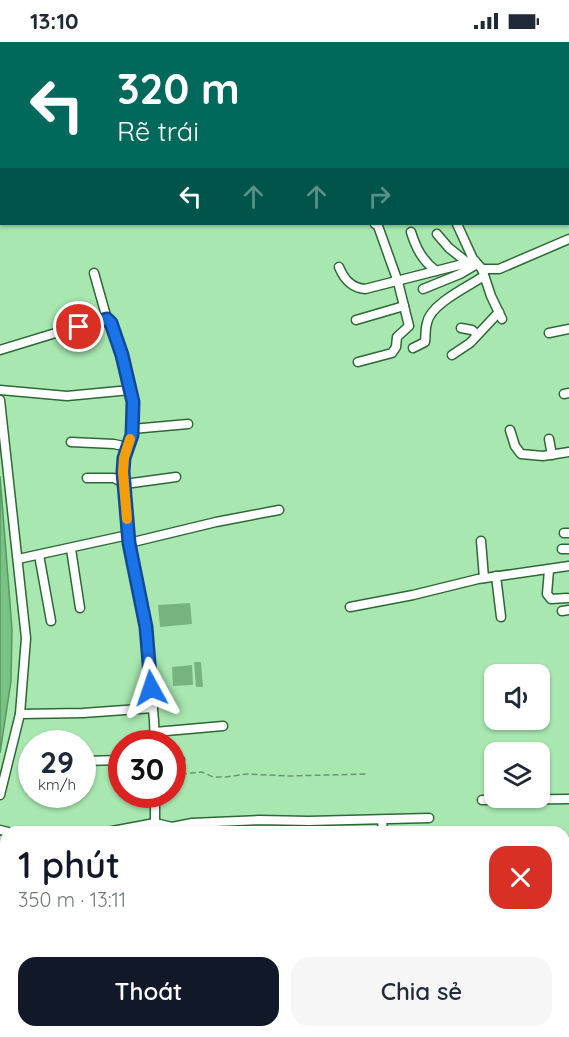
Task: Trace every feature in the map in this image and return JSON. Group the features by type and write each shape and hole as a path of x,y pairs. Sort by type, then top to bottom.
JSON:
{"street":[{"path":"358,362 392,353 396,347 397,338 409,326 398,282 376,225"},
{"path":"452,355 470,343 477,334 501,315 457,225"},
{"path":"411,232 416,249 428,265 436,271"},
{"path":"437,234 449,248 477,267"},
{"path":"339,267 347,281 356,288 365,289 436,271 477,267 499,268 569,239"},
{"path":"423,289 477,267"},
{"path":"413,348 425,342 427,322 435,310 477,267"},
{"path":"94,273 107,319 111,323 119,346 133,402 132,429 124,458 124,484 129,539 146,627 154,730"},
{"path":"356,320 404,306"},
{"path":"0,350 107,319"},
{"path":"461,328 472,330 477,334"},
{"path":"549,333 569,329"},
{"path":"0,390 67,396 130,390"},
{"path":"0,400 26,638 20,714 0,795"},
{"path":"132,429 188,424"},
{"path":"510,430 515,446 521,454 552,456 569,452"},
{"path":"549,439 552,456"},
{"path":"71,442 128,447"},
{"path":"87,478 114,478 124,484 176,477"},
{"path":"18,559 279,510"},
{"path":"481,541 484,578"},
{"path":"71,549 80,608"},
{"path":"39,555 51,621"},
{"path":"351,607 484,578 569,566"},
{"path":"549,570 547,594 551,599 567,598"},
{"path":"496,576 501,617"},
{"path":"20,714 83,713 153,708"},
{"path":"177,730 223,726"},
{"path":"550,799 569,799"},
{"path":"155,808 155,823"},
{"path":"184,826 192,823 259,820 429,818"},
{"path":"382,820 382,826"},
{"path":"139,826 155,823 163,826"}],"path":[{"path":"186,774 202,772 213,777 247,774 311,776 366,774"}],"shaded area":[{"path":"0,476 12,629 11,681 0,753"}],"building":[{"path":"190,603 192,624 160,627 158,605"},
{"path":"194,662 201,662 203,687 196,687"},
{"path":"192,665 193,685 173,686 172,667"}],"slow traffic":[{"path":"127,519 123,472 124,458 130,439"}],"route":[{"path":"79,327 107,319 111,323 122,355 133,402 132,435 124,458 123,472 129,543 146,627 151,688"}]}
